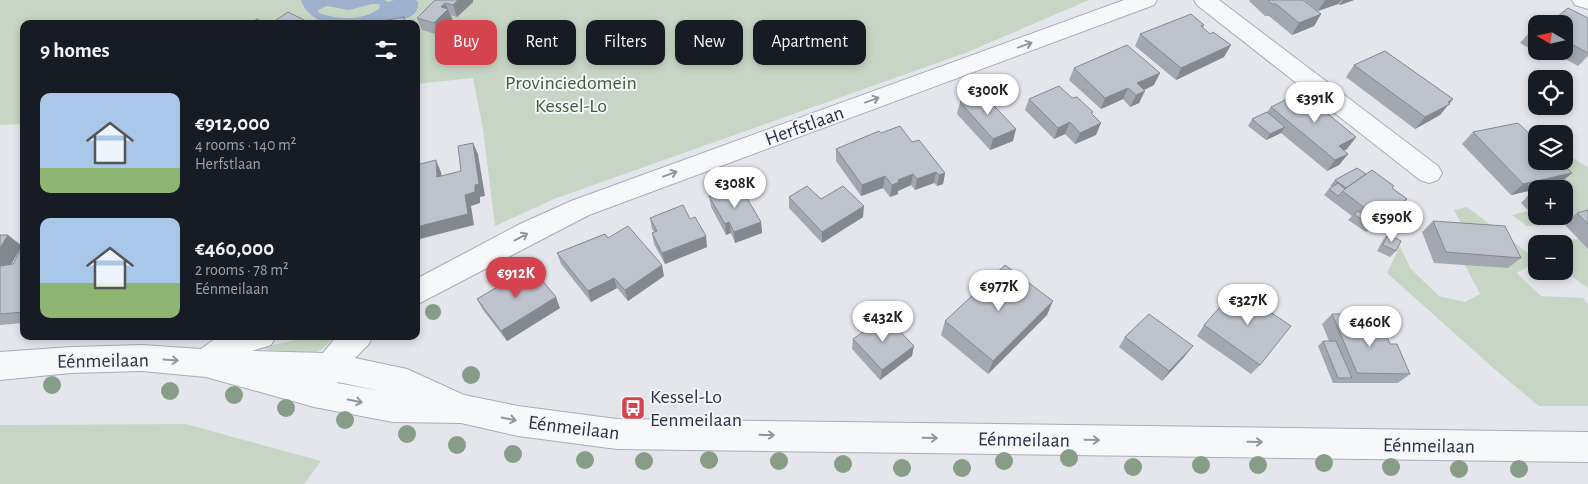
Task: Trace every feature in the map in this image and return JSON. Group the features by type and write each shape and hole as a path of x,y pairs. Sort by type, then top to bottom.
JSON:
{"street":[{"name":"Herfstlaan","path":"420,291 522,236 580,208 1146,0"},
{"path":"1204,0 1429,173"},
{"path":"1583,0 1588,2"},
{"path":"206,363 234,342 243,340"},
{"path":"314,393 344,349 354,340"},
{"name":"Eénmeilaan","path":"0,366 71,360 128,358 206,363 331,367 407,383 461,409"},
{"name":"Eénmeilaan","path":"206,363 314,393 393,408 461,409 518,420 617,434 1588,447"}],"green space":[{"name":"Provinciedomein Kessel-Lo","path":"0,0 1089,0 968,52 554,199 495,226 483,129 473,78 420,84 420,20 20,20 20,124 0,125"},
{"path":"1573,158 1588,167 1588,218 1573,222 1573,180 1555,180 1545,170 1573,170"},
{"path":"1467,207 1528,253 1528,267 1517,273 1541,296 1583,298 1588,304 1588,406 1539,406 1500,374 1387,273 1400,246 1410,268 1439,296 1465,302 1480,294 1465,265 1467,235 1454,210"},
{"path":"1528,211 1528,225 1546,225 1527,226 1512,215"},
{"path":"1573,239 1579,239 1588,249 1588,288 1573,277"},
{"path":"294,340 330,340 317,352 301,355 261,348"},
{"path":"186,424 321,461 304,484 0,484 0,425"}],"water":[{"path":"301,0 384,0 388,2 394,0 416,0 418,2 418,8 415,13 400,20 319,20 305,8","holes":["372,4 379,4 380,8 366,15 351,18 334,17 319,13 318,10 327,6 349,10"]}],"building":[{"path":"435,0 458,0 453,5 445,3 441,7 448,9 434,23 417,18"},
{"path":"1268,0 1303,0 1321,14 1299,23 1276,4 1272,4"},
{"path":"1568,8 1588,18 1588,53 1573,45 1573,15 1559,15"},
{"path":"288,12 304,20 276,20"},
{"path":"1191,14 1204,25 1201,26 1210,34 1213,32 1231,45 1181,68 1140,34"},
{"path":"404,17 404,20 388,20"},
{"path":"1127,45 1160,73 1137,83 1145,91 1136,95 1128,88 1105,98 1074,68"},
{"path":"1385,51 1453,99 1448,102 1450,104 1425,117 1354,65"},
{"path":"1059,86 1072,98 1077,97 1093,112 1091,113 1101,123 1080,133 1070,122 1058,128 1029,99"},
{"path":"1301,92 1356,137 1339,146 1348,154 1335,160 1271,107"},
{"path":"982,93 1016,129 993,139 960,102"},
{"path":"1267,112 1285,127 1270,134 1252,119"},
{"path":"1518,123 1528,132 1528,170 1569,170 1572,173 1541,180 1528,180 1528,183 1523,184 1473,132"},
{"path":"900,126 912,142 919,140 945,173 939,175 936,172 917,179 913,174 898,180 899,182 892,185 885,176 862,185 836,149 879,131 881,133"},
{"path":"473,143 479,184 475,185 475,192 465,195 468,214 420,226 420,164 436,160 437,177 461,171 458,146"},
{"path":"1357,168 1366,174 1346,188 1335,180"},
{"path":"1372,170 1394,186 1392,188 1407,199 1380,219 1342,191"},
{"path":"1338,183 1345,189 1338,196 1329,189"},
{"path":"739,185 761,222 734,232 729,222 725,224 709,196"},
{"path":"807,186 821,199 843,186 864,206 822,232 789,197"},
{"path":"683,205 690,219 695,217 706,236 662,253 652,233 657,231 650,218"},
{"path":"1588,210 1588,224 1577,213"},
{"path":"1358,211 1375,223 1371,227 1354,214"},
{"path":"1433,221 1505,226 1521,258 1446,252"},
{"path":"628,226 662,265 625,290 614,278 588,291 557,253 605,234 608,238"},
{"path":"1388,234 1401,241 1396,251 1383,245"},
{"path":"0,235 8,235 0,248"},
{"path":"20,251 20,312 0,314 0,266 13,264"},
{"path":"1005,265 1053,301 993,361 945,321"},
{"path":"531,267 556,297 501,331 477,299"},
{"path":"1236,289 1291,326 1260,365 1204,325"},
{"path":"1149,314 1193,346 1169,371 1125,337"},
{"path":"1332,314 1352,314 1356,324 1367,324 1387,337 1390,344 1397,344 1410,374 1357,373"},
{"path":"885,316 914,346 882,370 853,339"},
{"path":"1323,341 1336,341 1352,378 1338,378"}],"place":[{"name":"Kessel-Lo Eenmeilaan","path":"633,408"}]}
